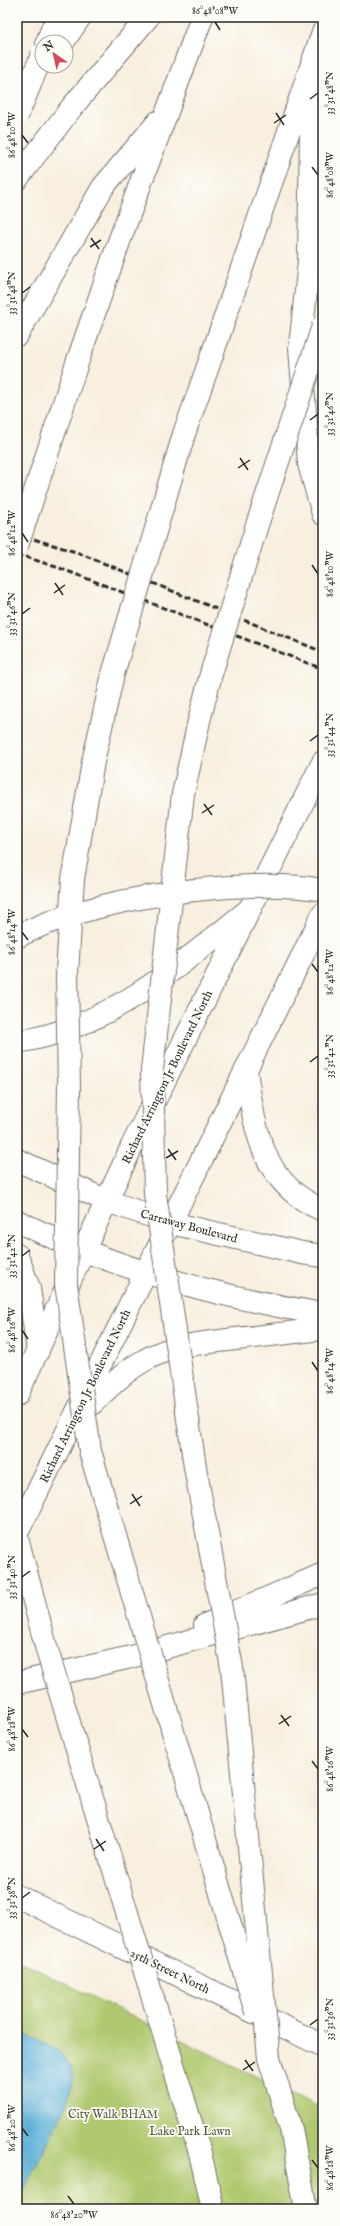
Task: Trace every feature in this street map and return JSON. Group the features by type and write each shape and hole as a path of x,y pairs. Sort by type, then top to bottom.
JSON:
{"main road":[{"path":"50,34 57,17"},
{"path":"68,34 80,17"},
{"path":"17,179 72,107 148,17"},
{"path":"17,546 78,360 202,19"},
{"path":"306,2209 291,2129 203,1841 90,1451 66,1284 69,1088 67,973 73,880 93,762 113,674 184,434 323,32"},
{"path":"312,64 309,261 300,348 308,464 323,514"},
{"path":"17,116 34,74"},
{"path":"17,108 40,74"},
{"path":"17,335 103,187 169,108"},
{"path":"269,2058 232,1668 195,1467 156,1194 152,1070 183,794 199,721 211,674 257,525 323,326"},
{"name":"Richard Arrington Jr Boulevard North","path":"17,1395 107,1201 323,762"},
{"path":"17,937 30,929 92,908 162,895 241,886 323,890"},
{"path":"17,1042 53,1034 119,1006 151,987 250,909"},
{"name":"Richard Arrington Jr Boulevard North","path":"17,1533 323,914"},
{"path":"246,1071 254,1124 271,1165 282,1181 298,1196 323,1210"},
{"name":"Carraway Boulevard","path":"17,1160 107,1201 171,1223 302,1253 323,1256"},
{"path":"17,1221 146,1273 274,1306 323,1314"},
{"path":"17,1255 29,1288 38,1351"},
{"path":"73,1420 87,1409 118,1379 144,1360 159,1352 196,1344 323,1329"},
{"path":"17,1538 47,1650 200,2153 213,2209"},
{"path":"131,1657 323,1574"},
{"path":"17,1683 131,1657 323,1604"},
{"name":"25th Street North","path":"17,1896 323,2046"}],"green space":[{"name":"City Walk BHAM","path":"17,1960 323,2109 323,2209 17,2209"}],"water":[{"path":"17,2030 59,2051 71,2068 74,2079 65,2108 17,2205"}],"railway":[{"path":"17,534 76,552 323,652"},
{"path":"17,554 62,569 323,669"}],"park label":[{"name":"Lake Park Lawn","path":"190,2131"}]}
